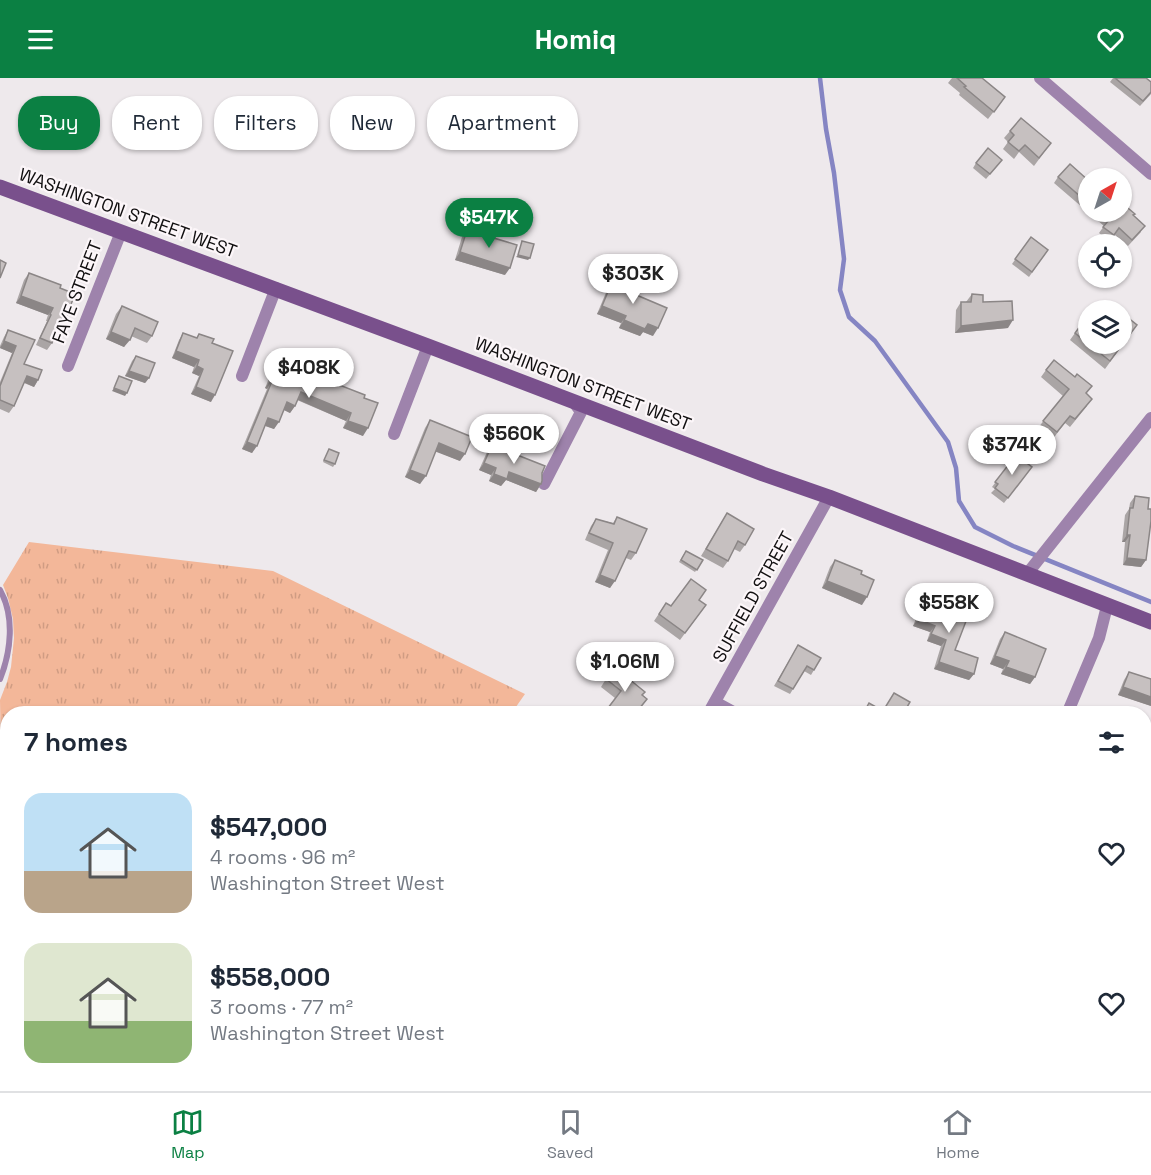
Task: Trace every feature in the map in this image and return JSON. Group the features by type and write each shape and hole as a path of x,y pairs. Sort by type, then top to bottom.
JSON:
{"street":[{"path":"1040,78 1151,174"},
{"name":"WASHINGTON STREET WEST","path":"0,187 276,288 763,474 829,497 1151,622"},
{"name":"FAYE STREET","path":"68,366 121,232"},
{"path":"242,376 276,288"},
{"path":"394,434 428,346"},
{"path":"543,483 581,412 573,401"},
{"path":"1027,574 1151,418"},
{"name":"SUFFIELD STREET","path":"713,706 829,497"},
{"path":"1070,706 1100,638 1107,606"},
{"path":"715,702 722,706"}],"lane":[{"path":"0,590 4,597 9,648 6,665 0,679"}],"green space":[{"path":"29,542 273,571 525,694 517,706 0,706 11,667 14,638 13,619 3,585"}],"building":[{"path":"957,78 982,78 1005,97 994,112 964,87 966,86"},
{"path":"1115,78 1146,78 1151,82 1151,92 1143,101"},
{"path":"1021,118 1051,143 1039,158 1025,145 1019,151 1008,142 1014,135 1010,131"},
{"path":"988,148 1002,160 990,174 976,163"},
{"path":"1070,164 1078,171 1078,194 1058,177"},
{"path":"1132,211 1145,226 1132,240 1132,234 1126,234 1119,228 1113,234 1103,227 1107,222 1132,222"},
{"path":"467,230 517,245 510,268 460,252"},
{"path":"1031,237 1048,250 1032,272 1015,259"},
{"path":"522,241 534,244 530,258 518,255"},
{"path":"0,260 6,263 0,278"},
{"path":"29,273 61,285 60,288 75,294 65,320 62,318 52,343 40,338 53,308 21,296"},
{"path":"615,275 631,282 627,291 667,308 658,328 648,324 645,329 624,320 626,316 602,306"},
{"path":"972,294 983,295 983,302 1012,301 1013,320 961,326 961,302 971,302"},
{"path":"122,306 158,322 152,336 135,328 130,340 111,332"},
{"path":"1132,321 1137,325 1132,332"},
{"path":"8,330 35,340 24,364 42,370 38,380 27,376 14,406 0,400 0,386 16,346 4,341"},
{"path":"183,333 197,338 199,334 214,339 212,343 233,351 215,395 196,387 203,369 197,366 199,360 176,351"},
{"path":"1101,354 1115,354 1110,361"},
{"path":"136,356 155,363 149,378 129,371"},
{"path":"1054,360 1075,377 1077,374 1092,386 1086,393 1092,399 1075,419 1070,416 1057,432 1043,421 1069,389 1046,370"},
{"path":"278,362 365,395 364,398 378,403 368,428 348,421 351,413 301,392 295,406 287,402 279,422 268,418 257,446 247,442"},
{"path":"119,376 132,381 127,393 114,388"},
{"path":"430,420 472,437 465,454 439,443 426,476 410,470"},
{"path":"492,445 545,466 541,484 509,472 507,479 494,474 496,468 484,463"},
{"path":"329,449 339,453 335,464 324,460"},
{"path":"1016,455 1032,467 1008,498 995,488 998,484 995,482"},
{"path":"1135,496 1149,498 1148,509 1151,509 1146,560 1127,558 1130,508 1133,508"},
{"path":"727,513 754,529 745,545 738,541 728,561 706,549"},
{"path":"617,517 647,529 636,553 629,551 615,581 600,575 613,543 589,533 596,519 614,524"},
{"path":"686,551 703,560 697,570 681,560"},
{"path":"835,560 862,571 861,574 874,580 867,597 827,581"},
{"path":"691,579 706,590 699,600 706,605 685,633 659,614 666,603 671,606"},
{"path":"925,600 940,605 941,602 968,616 955,650 978,658 974,674 939,662 946,640 931,634 935,626 918,619"},
{"path":"1005,632 1046,649 1035,677 1006,667 1009,661 995,656"},
{"path":"798,645 821,658 814,670 807,666 793,689 778,681"},
{"path":"619,663 633,674 629,679 645,692 642,695 647,699 641,706 610,706 621,691 606,679"},
{"path":"1129,672 1151,679 1151,697 1123,687"},
{"path":"894,693 910,702 908,706 886,706"}],"waterway":[{"path":"820,78 844,259 840,290 849,317 875,341 948,442 956,468 959,501 975,527 1013,546 1151,602"}]}
